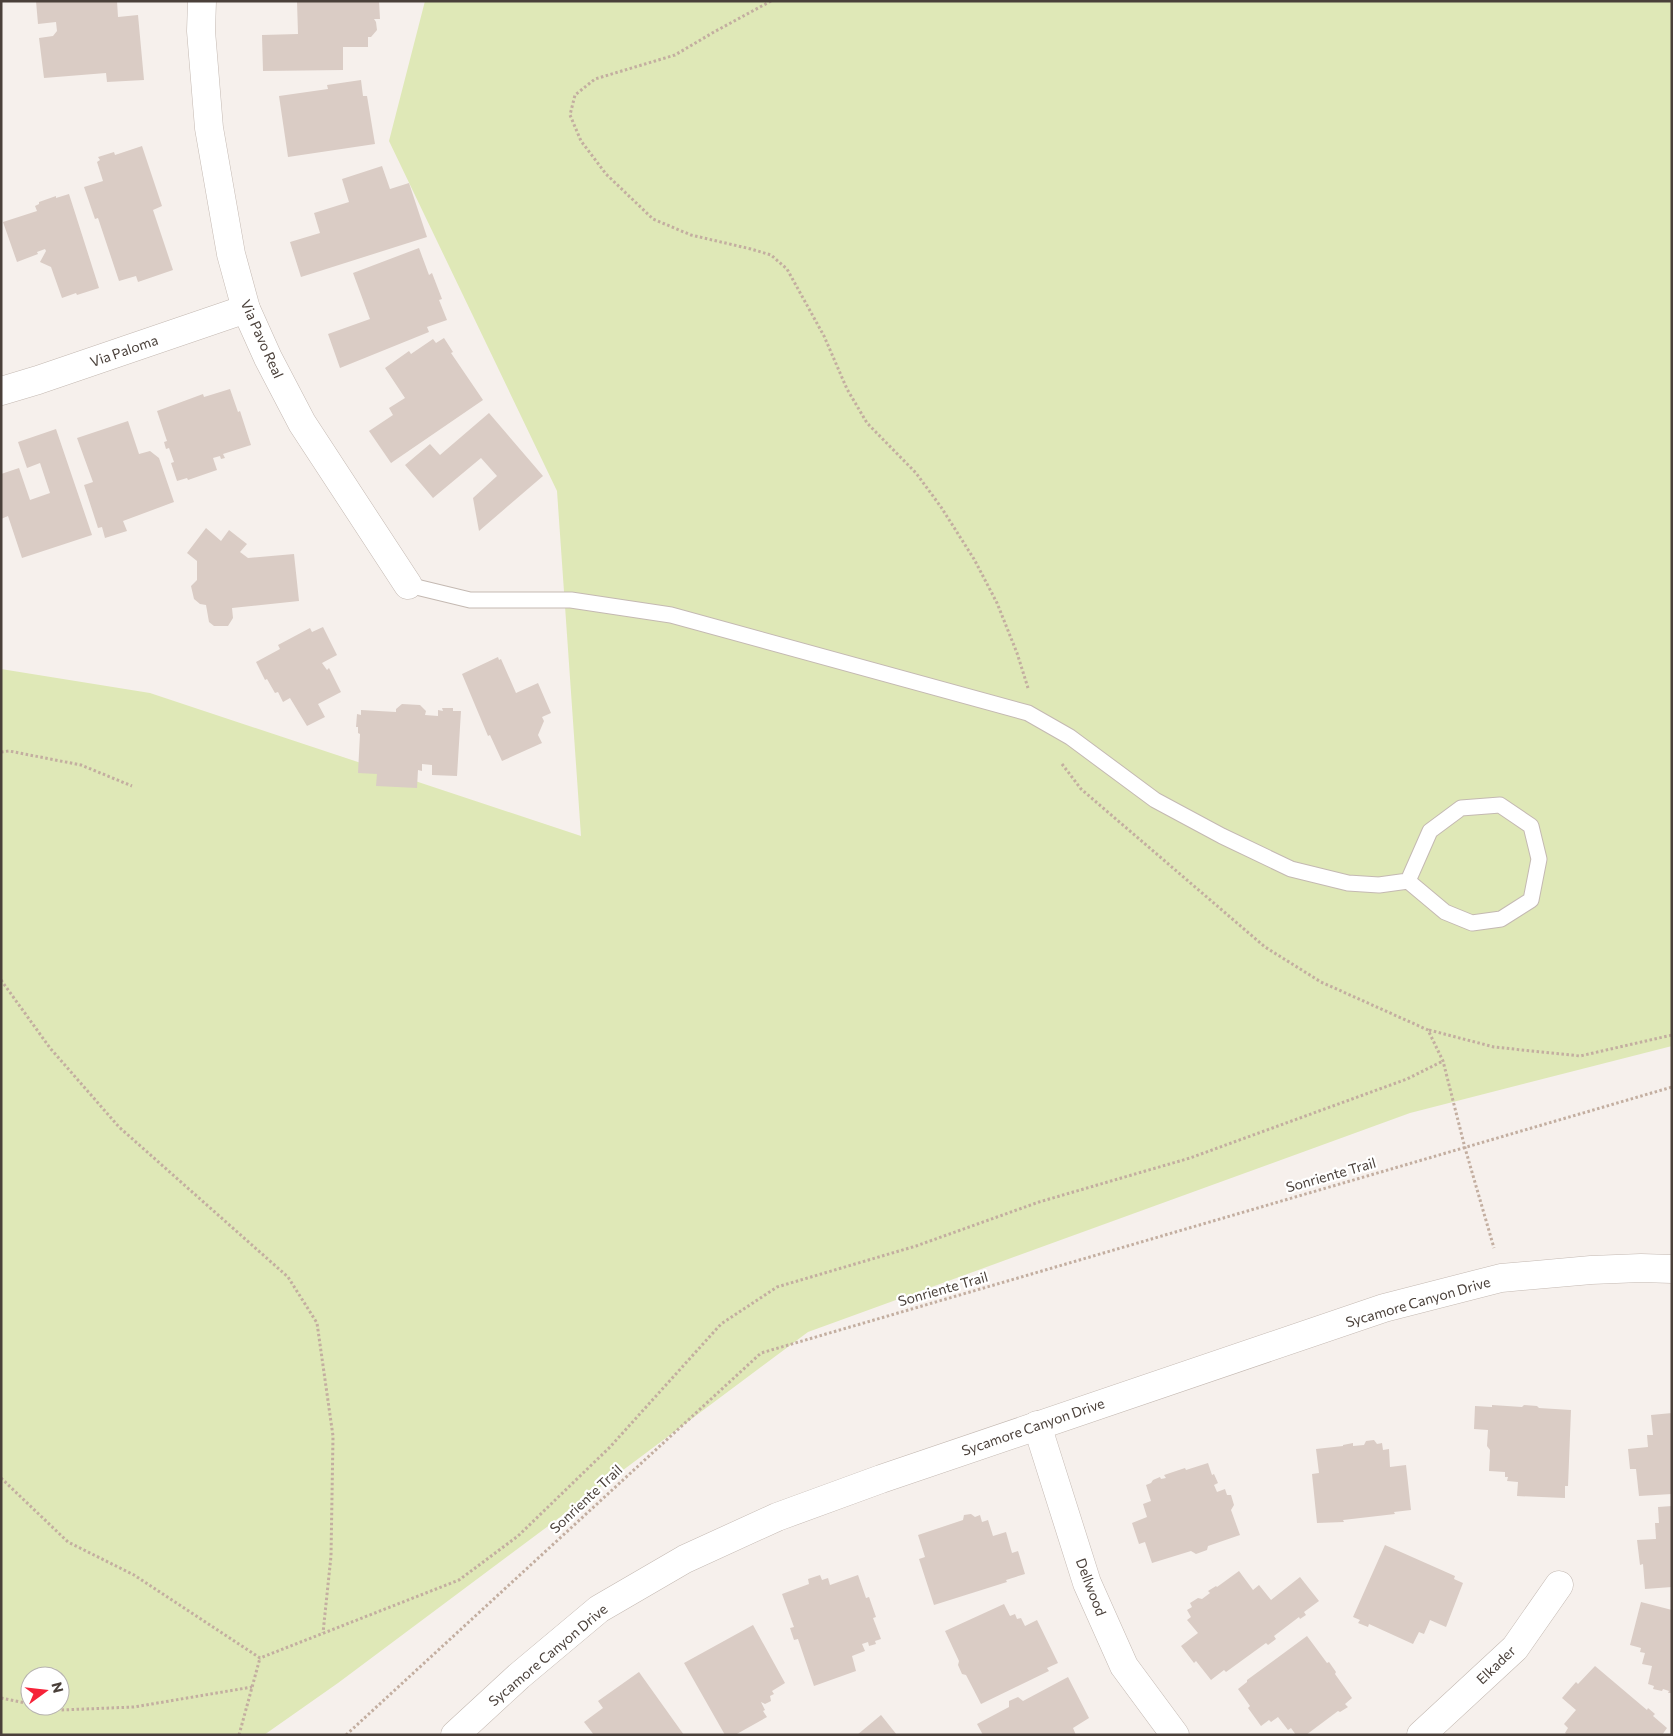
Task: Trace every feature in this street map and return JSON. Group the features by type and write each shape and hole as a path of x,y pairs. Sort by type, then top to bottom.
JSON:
{"street":[{"name":"Via Pavo Real","path":"202,1 200,31 208,128 231,254 246,309 268,358 302,423 408,585"},
{"name":"Via Paloma","path":"1,391 246,309"},
{"name":"Sycamore Canyon Drive","path":"455,1735 519,1676 599,1609 685,1558 777,1517 1384,1308 1501,1278 1591,1270 1672,1269"},
{"name":"Dellwood","path":"1037,1426 1087,1583 1124,1666 1175,1735"},
{"name":"Elkader","path":"1421,1735 1515,1648 1560,1585"}],"lane":[{"path":"408,585 470,600 571,600 671,616 1028,713 1070,737 1155,800 1222,836 1291,869 1348,883 1379,885 1408,881 1445,912 1472,923 1501,919 1531,900 1539,859 1531,826 1500,805 1461,808 1430,831 1408,881"}],"path":[{"path":"771,1 675,55 595,79 575,95 570,114 581,142 606,174 653,219 691,235 771,255 787,269 824,336 847,389 867,423 916,473 941,507 983,576 997,603 1028,686 1028,713"},
{"path":"1,752 9,751 81,765 132,786"},
{"path":"1059,759 1081,789 1265,947 1320,982 1428,1030 1494,1047 1580,1056 1672,1035"},
{"path":"1,980 50,1048 119,1127 288,1277 317,1323 333,1436 331,1556 323,1633"},
{"path":"1428,1030 1443,1062 1501,1278"},
{"path":"260,1658 459,1580 518,1536 610,1447 721,1324 777,1287 916,1246 1039,1202 1190,1158 1407,1079 1443,1062"},
{"name":"Sonriente Trail","path":"346,1735 761,1353 1672,1087"},
{"path":"1,1478 68,1542 134,1575 260,1658"},
{"path":"239,1735 260,1658"},
{"path":"70,1710 134,1707 252,1687"},
{"path":"1,1698 20,1702"}],"green space":[{"path":"425,1 1672,1 1672,1046 1410,1113 808,1332 338,1683 264,1735 1,1735 1,669 150,693 581,836 557,491 389,141"}],"building":[{"path":"36,1 117,1 118,17 138,15 144,80 107,82 106,73 44,78 39,38 53,36 57,31 56,22 38,24"},
{"path":"297,1 379,1 380,19 374,19 377,30 371,37 368,37 368,47 343,47 343,70 263,71 262,35 298,34"},
{"path":"361,80 363,96 367,96 375,144 288,157 279,96 328,89 327,85"},
{"path":"142,146 162,206 153,210 173,270 138,282 136,276 119,281 98,218 95,219 84,187 103,181 97,162 100,160 98,157 114,152 115,155"},
{"path":"382,166 390,189 409,183 427,237 301,277 290,242 320,233 314,213 349,202 342,179"},
{"path":"69,194 99,288 62,298 51,267 40,262 46,251 45,249 37,252 38,254 17,262 3,222 37,211 35,206 39,202"},
{"path":"419,248 429,275 432,273 442,299 439,300 447,320 427,327 429,332 340,368 328,334 370,319 353,273"},
{"path":"444,338 453,352 451,353 483,400 391,463 369,431 393,415 389,408 405,398 385,368 409,351 411,354 433,339 436,343"},
{"path":"230,389 238,412 240,411 251,445 223,454 225,458 221,459 220,456 213,458 217,470 188,480 187,478 177,481 171,463 174,462 169,448 166,449 164,442 167,441 157,411 203,394 204,397"},
{"path":"489,413 543,476 479,531 473,498 497,476 481,458 433,498 405,465 430,444 440,455"},
{"path":"128,421 139,454 150,451 159,458 174,502 123,521 127,531 105,538 102,527 98,528 84,485 93,482 77,438"},
{"path":"56,429 92,535 22,558 8,516 1,519 1,474 19,468 30,500 50,493 40,463 27,468 18,442"},
{"path":"206,528 221,541 229,530 247,544 240,552 248,558 294,554 299,601 232,608 233,618 228,626 214,626 209,622 206,605 200,604 194,599 191,586 197,580 197,561 187,553"},
{"path":"323,627 337,655 322,663 327,670 329,668 341,692 318,704 325,717 307,726 290,698 283,702 278,692 275,693 267,679 265,680 256,662 280,649 278,645 310,628 312,632"},
{"path":"498,657 499,660 501,659 516,693 538,683 551,713 542,717 544,721 538,735 542,743 502,761 490,735 488,736 462,674"},
{"path":"402,704 420,705 426,711 425,715 438,716 438,710 443,711 442,708 453,708 453,711 461,711 457,776 432,775 432,765 422,764 422,771 418,770 417,788 376,786 377,774 358,773 360,734 358,733 358,727 356,727 357,714 361,715 361,710 396,712 396,709"},
{"path":"1492,1405 1522,1407 1524,1405 1571,1410 1568,1486 1565,1486 1565,1498 1517,1496 1518,1482 1507,1481 1508,1477 1505,1477 1505,1472 1489,1471 1490,1450 1487,1446 1488,1430 1474,1429 1475,1406 1492,1407"},
{"path":"1672,1413 1672,1494 1639,1496 1636,1469 1630,1469 1628,1449 1648,1447 1647,1435 1653,1435 1651,1415"},
{"path":"1374,1440 1377,1444 1382,1443 1383,1450 1389,1449 1390,1467 1406,1465 1411,1510 1394,1512 1395,1514 1343,1520 1344,1522 1317,1523 1312,1474 1319,1473 1316,1449 1353,1443 1353,1446 1364,1445 1366,1441"},
{"path":"1208,1463 1212,1475 1214,1474 1218,1483 1214,1485 1217,1492 1225,1489 1227,1495 1231,1495 1234,1505 1231,1510 1240,1535 1208,1546 1207,1550 1196,1554 1191,1551 1152,1563 1145,1542 1139,1544 1132,1523 1147,1517 1143,1504 1151,1501 1146,1485 1160,1477 1161,1479 1166,1478 1164,1475"},
{"path":"1672,1506 1672,1587 1645,1589 1643,1564 1640,1565 1637,1540 1656,1539 1655,1523 1659,1523 1658,1507"},
{"path":"971,1514 975,1517 980,1515 982,1522 988,1520 993,1536 1006,1532 1012,1553 1018,1551 1025,1574 1006,1580 1007,1582 934,1605 919,1559 925,1557 918,1535 963,1520 964,1515"},
{"path":"1385,1545 1455,1576 1454,1579 1463,1583 1446,1627 1430,1620 1424,1634 1419,1632 1413,1644 1369,1624 1368,1627 1358,1623 1360,1620 1353,1617"},
{"path":"1239,1571 1253,1590 1259,1585 1271,1600 1300,1577 1319,1601 1304,1612 1306,1615 1300,1619 1299,1617 1274,1636 1276,1639 1268,1645 1266,1643 1226,1672 1224,1670 1211,1680 1181,1646 1198,1633 1187,1620 1191,1617 1187,1610 1192,1607 1190,1603 1198,1598 1202,1599 1210,1593 1208,1591 1217,1587"},
{"path":"820,1575 822,1580 828,1578 830,1585 858,1575 866,1598 869,1597 876,1617 873,1618 881,1639 875,1641 876,1644 869,1646 868,1642 862,1644 865,1651 852,1656 856,1671 814,1686 798,1639 794,1640 790,1628 794,1627 782,1594 809,1584 808,1579"},
{"path":"1641,1602 1672,1610 1672,1693 1668,1693 1669,1691 1663,1689 1662,1691 1653,1689 1654,1686 1648,1684 1652,1666 1642,1664 1645,1653 1640,1652 1641,1648 1630,1645"},
{"path":"1004,1604 1010,1616 1015,1614 1017,1619 1021,1618 1025,1626 1037,1620 1058,1663 1047,1668 1049,1671 981,1704 966,1675 962,1674 958,1665 959,1661 945,1631"},
{"path":"753,1625 785,1683 772,1691 774,1694 770,1696 771,1701 765,1704 761,1702 767,1717 735,1735 725,1735 684,1663"},
{"path":"1307,1636 1327,1663 1329,1662 1352,1698 1345,1704 1348,1707 1340,1712 1338,1711 1306,1735 1296,1735 1291,1728 1288,1730 1278,1717 1271,1722 1269,1720 1261,1726 1248,1708 1250,1706 1238,1689 1247,1680"},
{"path":"1595,1666 1647,1710 1648,1708 1655,1714 1653,1716 1667,1728 1662,1735 1567,1735 1565,1733 1568,1728 1564,1724 1576,1710 1562,1698 1576,1682 1578,1684"},
{"path":"639,1672 684,1735 594,1735 584,1722 603,1708 598,1701"},
{"path":"1068,1677 1089,1718 1073,1728 1076,1735 983,1735 977,1724 1009,1707 1009,1701 1018,1697 1023,1701"},
{"path":"881,1715 897,1735 857,1735"}]}
